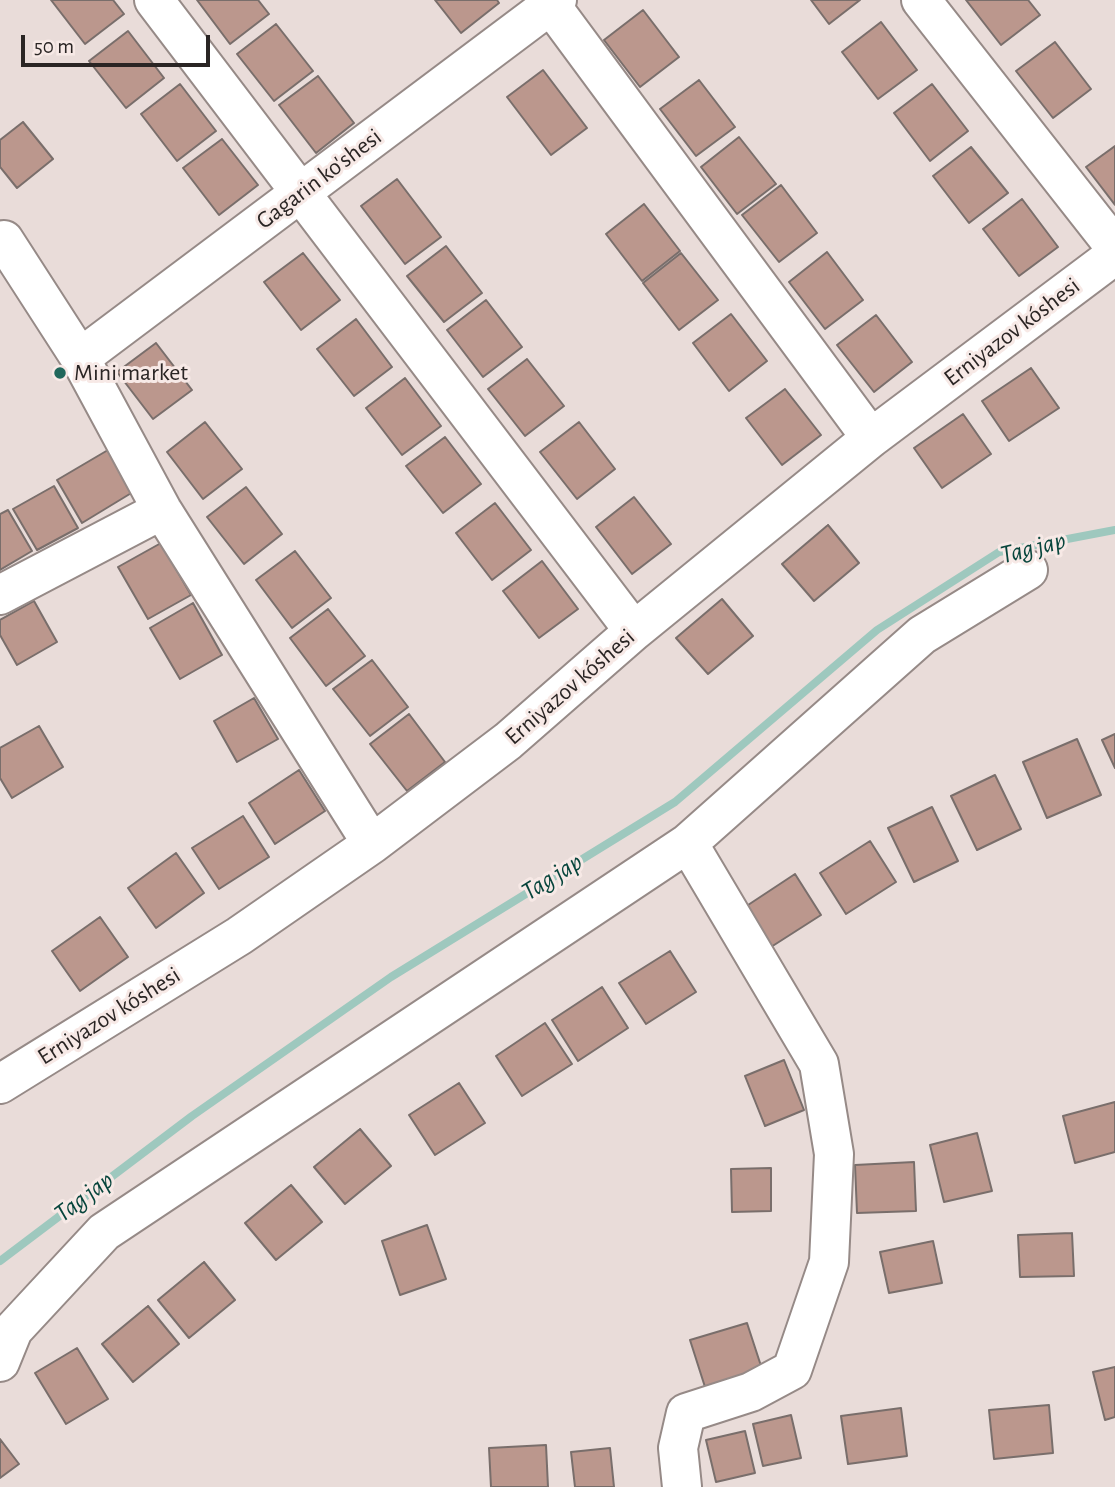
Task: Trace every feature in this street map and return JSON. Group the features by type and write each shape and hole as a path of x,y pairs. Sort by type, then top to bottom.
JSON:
{"street":[{"path":"154,0 634,631"},
{"path":"921,0 1115,247"},
{"path":"551,2 871,438"},
{"name":"Gagarin ko'shesi","path":"80,358 551,2"},
{"path":"0,242 4,240 80,358 162,510 372,844"},
{"name":"Erniyazov kóshesi","path":"0,1084 239,936 372,844 508,741 634,631 871,438 1115,255"},
{"path":"0,595 162,510"},
{"path":"0,1362 13,1330 104,1232 688,843 922,635 1028,570"},
{"path":"682,1487 678,1448 686,1413 751,1392 792,1370 829,1262 834,1154 819,1064 688,843"}],"building":[{"path":"51,0 113,0 124,14 85,44"},
{"path":"197,0 258,0 269,14 230,44"},
{"path":"435,0 497,0 499,3 461,33"},
{"path":"811,0 860,0 829,24"},
{"path":"966,0 1028,0 1040,15 1001,45"},
{"path":"643,10 679,57 640,87 604,40"},
{"path":"881,22 917,70 878,99 842,52"},
{"path":"276,24 313,71 274,101 237,54"},
{"path":"128,31 164,78 126,108 89,61"},
{"path":"1055,42 1091,89 1053,118 1016,71"},
{"path":"543,70 587,128 551,155 507,97"},
{"path":"318,76 354,123 316,153 279,105"},
{"path":"699,80 735,127 696,156 660,109"},
{"path":"180,84 216,131 177,161 141,114"},
{"path":"932,84 968,131 930,161 894,113"},
{"path":"23,122 53,159 17,188 0,167 0,140"},
{"path":"739,137 776,184 737,214 701,167"},
{"path":"222,139 258,185 219,215 183,168"},
{"path":"1115,146 1115,205 1086,167"},
{"path":"971,147 1008,193 969,223 933,176"},
{"path":"397,179 441,237 405,264 361,206"},
{"path":"781,185 817,233 779,262 742,215"},
{"path":"1022,199 1058,247 1019,276 983,229"},
{"path":"644,204 680,251 642,281 606,234"},
{"path":"446,246 482,293 444,322 407,276"},
{"path":"827,252 863,300 825,329 789,282"},
{"path":"303,253 340,300 301,330 264,282"},
{"path":"681,253 718,300 679,330 643,283"},
{"path":"486,300 522,347 483,377 447,330"},
{"path":"731,314 767,361 729,391 693,343"},
{"path":"876,315 912,362 874,392 837,345"},
{"path":"356,319 392,367 354,396 317,349"},
{"path":"156,343 192,390 153,419 117,372"},
{"path":"527,359 564,406 525,436 488,389"},
{"path":"1031,368 1059,408 1009,441 982,401"},
{"path":"405,378 441,426 402,455 366,408"},
{"path":"785,389 821,435 782,465 746,418"},
{"path":"963,414 991,454 942,488 914,448"},
{"path":"205,422 242,469 203,499 167,452"},
{"path":"579,422 615,469 577,499 540,452"},
{"path":"445,437 481,484 443,513 406,466"},
{"path":"108,450 133,492 82,523 57,480"},
{"path":"54,486 78,528 37,550 13,509"},
{"path":"246,487 282,534 244,564 207,517"},
{"path":"634,497 671,544 632,574 596,527"},
{"path":"495,503 531,550 492,580 456,533"},
{"path":"8,510 32,551 0,570 0,514"},
{"path":"828,525 859,563 814,601 782,564"},
{"path":"161,543 191,595 148,619 118,567"},
{"path":"295,551 331,598 292,628 256,580"},
{"path":"542,561 578,609 539,638 503,591"},
{"path":"722,599 753,636 708,674 676,638"},
{"path":"34,601 57,642 17,665 0,635 0,620"},
{"path":"193,603 222,655 180,679 150,628"},
{"path":"328,609 365,656 326,686 290,638"},
{"path":"372,660 408,707 370,736 333,689"},
{"path":"254,698 278,739 237,762 214,721"},
{"path":"409,714 445,762 407,791 370,744"},
{"path":"39,726 63,767 12,798 0,778 0,748"},
{"path":"1115,734 1115,768 1102,740"},
{"path":"1077,739 1101,795 1047,818 1023,762"},
{"path":"299,770 325,811 275,844 249,803"},
{"path":"995,775 1021,829 977,850 951,796"},
{"path":"932,807 958,861 914,882 888,828"},
{"path":"243,816 269,857 219,889 192,848"},
{"path":"870,841 896,882 846,914 820,873"},
{"path":"176,853 204,893 156,928 128,888"},
{"path":"795,874 821,915 771,947 745,907"},
{"path":"100,917 128,957 80,991 52,951"},
{"path":"670,951 696,992 646,1024 619,983"},
{"path":"602,987 628,1028 578,1061 552,1020"},
{"path":"545,1023 572,1064 522,1096 496,1056"},
{"path":"784,1060 804,1110 765,1126 745,1076"},
{"path":"459,1083 485,1123 435,1155 409,1115"},
{"path":"1115,1102 1115,1152 1075,1163 1063,1116"},
{"path":"360,1129 391,1166 345,1204 314,1167"},
{"path":"977,1133 992,1191 944,1202 930,1145"},
{"path":"914,1162 916,1211 857,1213 855,1165"},
{"path":"771,1168 771,1211 732,1212 731,1169"},
{"path":"291,1185 322,1222 276,1260 245,1223"},
{"path":"427,1225 446,1279 400,1295 382,1241"},
{"path":"1072,1233 1074,1276 1020,1277 1018,1235"},
{"path":"933,1241 942,1283 889,1293 880,1252"},
{"path":"204,1262 235,1300 189,1338 158,1300"},
{"path":"148,1306 179,1344 133,1382 102,1344"},
{"path":"747,1323 762,1369 705,1387 690,1340"},
{"path":"77,1348 108,1399 66,1424 35,1373"},
{"path":"1115,1367 1115,1417 1105,1420 1093,1372"},
{"path":"1049,1405 1053,1453 994,1459 989,1410"},
{"path":"901,1408 907,1456 848,1464 841,1416"},
{"path":"791,1415 801,1458 763,1466 753,1424"},
{"path":"745,1431 755,1473 716,1482 706,1440"},
{"path":"0,1439 19,1464 0,1478"},
{"path":"546,1445 548,1487 491,1487 489,1448"},
{"path":"610,1448 614,1487 575,1487 571,1452"}],"waterway":[{"name":"Tag jap","path":"0,1261 192,1116 391,977 675,802 877,630 999,552 1115,530"}],"place":[{"name":"Mini market","path":"60,373"}]}
